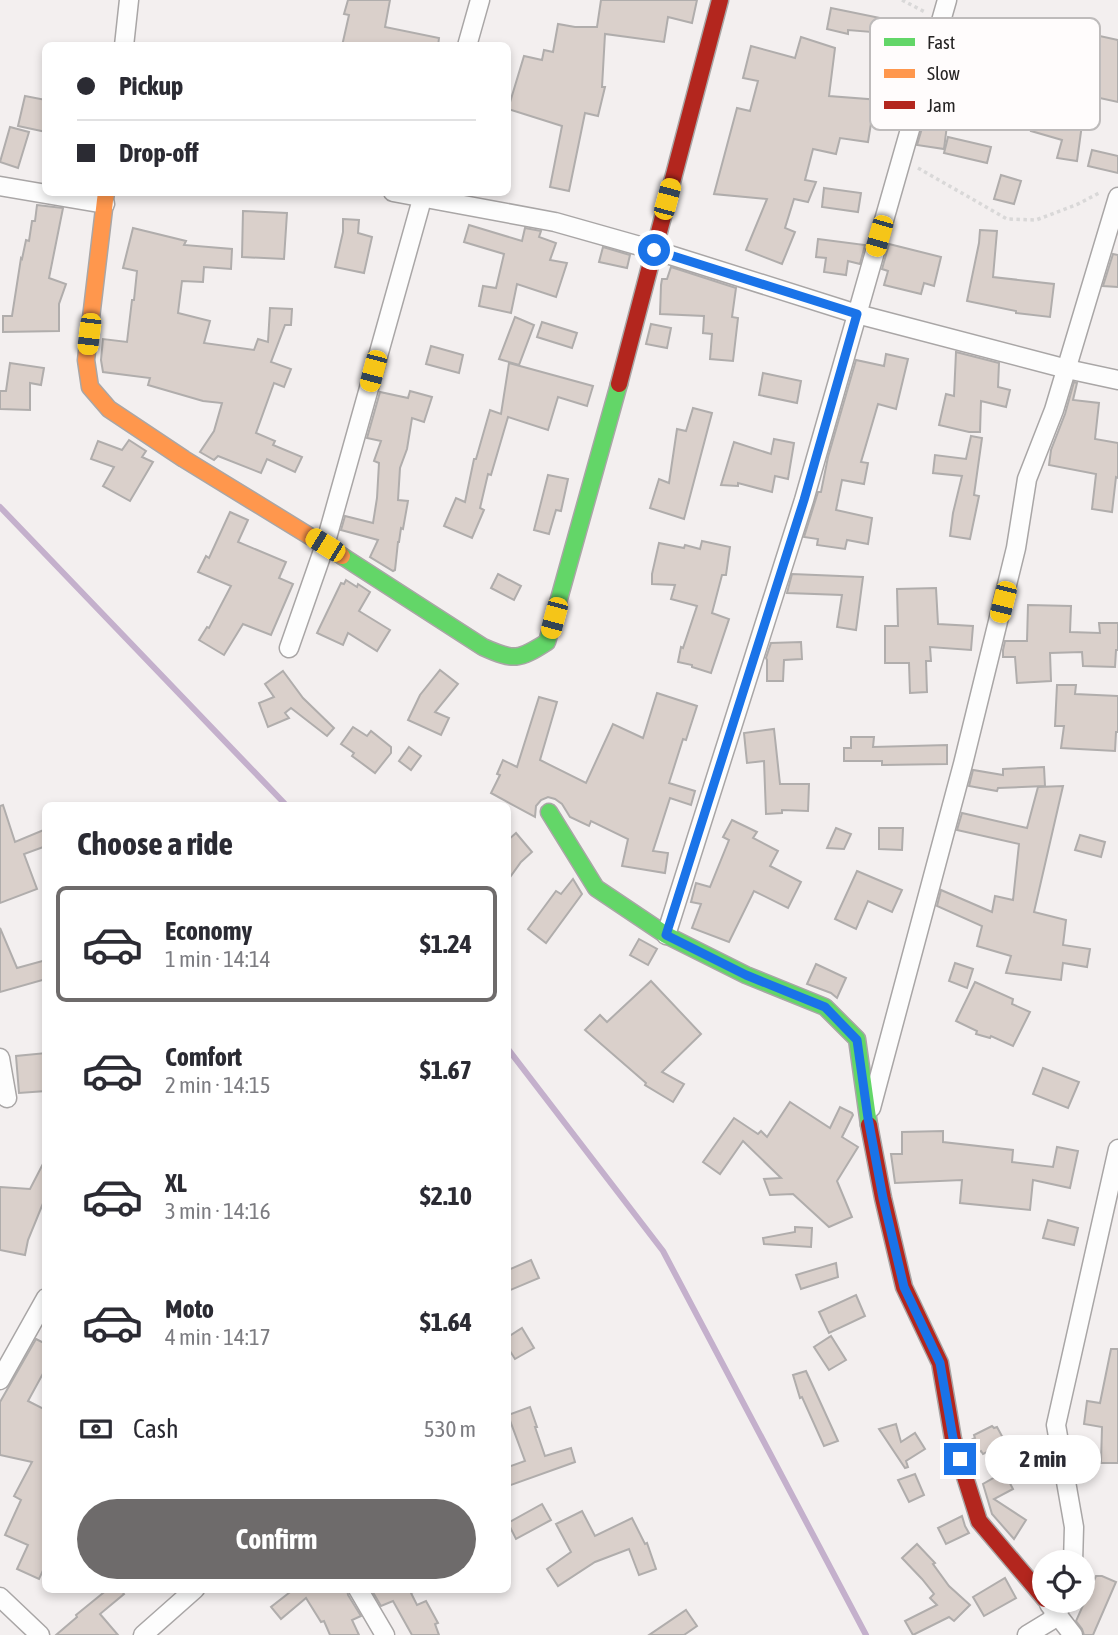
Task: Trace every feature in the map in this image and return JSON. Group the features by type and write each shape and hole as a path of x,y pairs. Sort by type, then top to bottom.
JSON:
{"street":[{"path":"125,42 130,0"},
{"path":"468,42 480,0"},
{"path":"86,196 105,198 86,360 90,387 109,408 484,647 508,659 526,655 547,642 619,384 720,0"},
{"path":"942,18 947,0"},
{"path":"666,935 804,500 910,130"},
{"path":"0,187 42,191"},
{"path":"868,1118 1000,616 1016,548 1027,479 1067,369 1113,192"},
{"path":"289,648 325,545 423,196 555,222 857,314 1118,380"},
{"path":"549,812 596,888 666,935 746,975 825,1007 857,1040 883,1198 904,1287 940,1363 953,1438 979,1521 1032,1580"},
{"path":"0,1058 7,1098"},
{"path":"1073,1550 1074,1527 1056,1425 1118,1149"},
{"path":"0,1380 42,1307"},
{"path":"143,1635 190,1593"},
{"path":"360,1593 386,1635"},
{"path":"0,1597 40,1635"},
{"path":"1027,1635 1050,1621 1051,1613"},
{"path":"1059,1613 1073,1635"}],"path":[{"path":"902,0 938,18"},
{"path":"901,159 1007,219 1036,220 1113,192"}],"building":[{"path":"348,0 390,0 385,27 439,38 438,42 343,42 349,15 344,14"},
{"path":"601,0 697,0 692,23 668,17 664,42 605,34 602,87 605,87 598,116 585,113 569,191 550,187 562,126 511,110 511,99 524,56 542,60 544,50 553,52 558,24 597,27"},
{"path":"831,8 880,18 870,18 870,32 848,30 848,34 827,29"},
{"path":"1100,36 1118,40 1118,102 1100,98"},
{"path":"801,37 835,48 829,96 870,99 870,130 868,142 840,138 836,154 813,149 805,180 816,182 808,202 794,199 785,228 795,232 782,264 746,250 767,199 714,194 737,108 750,111 758,81 743,78 751,46 795,58"},
{"path":"25,96 42,99 42,131 18,126"},
{"path":"10,127 29,132 18,168 0,162"},
{"path":"921,130 946,130 944,149 917,145"},
{"path":"1081,130 1077,161 1057,158 1062,140 1031,131"},
{"path":"948,137 991,147 987,163 944,153"},
{"path":"1092,150 1118,156 1118,173 1088,166"},
{"path":"1001,175 1021,181 1014,204 994,199"},
{"path":"824,188 861,193 858,212 822,207"},
{"path":"37,205 63,208 49,278 66,284 59,304 59,331 3,332 3,316 12,316 21,258 26,240 29,241"},
{"path":"243,211 287,213 284,259 242,257"},
{"path":"343,219 359,220 358,233 372,237 364,273 335,267 343,232"},
{"path":"469,225 522,241 525,228 541,231 539,237 556,243 550,260 567,263 556,297 517,284 511,313 479,306 483,286 496,288 504,254 464,242"},
{"path":"133,228 186,241 184,245 232,249 231,269 204,267 203,282 182,281 178,313 210,321 204,343 254,350 258,339 268,342 270,308 292,309 291,325 285,325 271,362 291,369 284,387 274,383 256,433 275,441 273,445 302,457 295,472 267,459 261,473 218,456 214,460 200,452 214,431 222,403 203,401 148,385 150,378 103,372 103,339 127,342 137,271 123,268"},
{"path":"980,230 997,231 993,277 1054,284 1050,317 1016,313 967,301"},
{"path":"818,239 865,245 860,264 848,261 846,275 824,272 826,258 816,257"},
{"path":"889,244 941,257 934,286 924,283 921,294 884,285 888,271 882,269"},
{"path":"603,247 630,255 627,268 599,262"},
{"path":"1113,254 1118,255 1118,287 1103,286"},
{"path":"671,267 736,288 732,317 738,318 733,361 710,359 712,334 703,333 704,316 660,314 662,279 667,279"},
{"path":"515,317 534,325 519,365 499,359"},
{"path":"542,322 577,333 572,348 537,337"},
{"path":"651,324 671,328 667,348 646,344"},
{"path":"431,346 463,355 459,373 426,364"},
{"path":"956,352 999,363 998,387 1010,390 1006,407 981,401 980,432 939,425 946,394 954,396"},
{"path":"886,354 908,359 896,409 878,404 861,462 868,463 864,484 842,480 836,510 872,518 868,544 847,540 845,549 817,545 818,539 804,537 818,492 821,492 828,457 856,360 884,366"},
{"path":"10,363 44,368 41,385 30,383 30,410 0,409 0,391 6,391"},
{"path":"509,363 593,386 587,406 558,397 548,430 508,417 491,475 488,474 480,508 484,510 472,538 444,526 456,498 465,502 474,459 490,410 501,414"},
{"path":"763,373 801,381 797,403 759,395"},
{"path":"1074,382 1077,383 1073,400 1099,403 1095,439 1118,443 1118,478 1116,477 1112,512 1092,509 1096,474 1049,465 1051,450"},
{"path":"410,391 432,397 424,422 412,418 407,449 400,468 398,500 408,501 393,571 370,557 378,540 341,530 345,516 373,523 379,463 374,461 381,441 367,438 380,392 408,398"},
{"path":"693,408 712,413 684,519 650,508 659,479 669,483 677,429 686,431"},
{"path":"971,436 982,438 974,495 979,496 970,539 950,536 962,476 933,473 935,455 966,459"},
{"path":"774,439 794,443 788,479 775,476 772,492 738,483 738,486 721,485 734,442 771,454"},
{"path":"129,440 146,451 142,457 153,462 130,501 103,486 114,467 91,459 98,441 122,450"},
{"path":"548,475 568,479 561,511 556,510 549,534 534,530"},
{"path":"230,512 248,520 238,542 286,562 279,578 293,584 271,635 243,624 224,655 199,640 207,627 209,628 231,586 198,572 206,556 209,558"},
{"path":"702,541 730,547 726,575 722,575 712,613 729,619 711,673 678,662 697,606 671,599 675,585 652,584 659,543 700,549"},
{"path":"498,574 521,586 514,600 491,588"},
{"path":"792,574 863,577 856,630 837,627 842,595 787,593"},
{"path":"346,580 370,592 359,611 390,630 377,651 348,633 343,645 317,633 341,583 344,584"},
{"path":"936,588 938,624 973,626 971,650 930,647 931,661 926,661 927,692 910,693 909,663 885,663 885,626 898,626 897,589"},
{"path":"1028,605 1071,606 1070,632 1100,633 1099,623 1118,623 1115,667 1083,666 1082,652 1050,653 1051,681 1017,683 1015,657 1003,657 1003,650 1005,641 1027,641"},
{"path":"801,642 802,659 784,660 783,681 767,681 766,658 771,643"},
{"path":"440,670 458,684 435,712 449,718 441,735 408,720 420,695"},
{"path":"283,671 303,698 334,728 327,736 291,708 285,713 289,718 268,727 259,703 274,697 265,684"},
{"path":"1057,685 1076,685 1075,694 1118,696 1115,751 1061,748 1064,726 1055,726"},
{"path":"657,693 697,706 669,783 695,791 691,805 670,798 653,851 668,853 665,873 622,866 628,839 591,821 589,826 570,817 562,804 555,799 548,797 541,800 536,806 535,817 491,793 500,775 497,774 503,760 517,767 539,697 557,702 540,760 586,783 613,724 643,738"},
{"path":"353,727 367,736 371,731 391,747 391,753 375,773 341,744"},
{"path":"774,729 780,784 809,784 808,811 782,810 782,813 766,814 764,761 747,763 744,733"},
{"path":"851,737 874,737 873,747 947,745 947,764 882,765 882,761 844,761 844,748 851,748"},
{"path":"409,747 421,756 411,770 399,761"},
{"path":"1044,767 1045,786 998,788 997,791 969,786 973,770 1003,775 1003,769"},
{"path":"1063,786 1034,912 1066,920 1063,945 1090,949 1087,967 1063,963 1061,980 1006,973 1011,956 977,946 982,926 937,906 941,890 992,912 995,896 1013,900 1019,844 957,830 962,813 1027,828 1038,787"},
{"path":"3,805 15,842 42,831 42,847 24,854 37,889 0,903 0,806"},
{"path":"732,820 757,832 753,838 778,851 770,866 801,882 788,908 754,891 729,942 692,928 701,904 691,902 696,883 710,887 729,840 723,837"},
{"path":"836,828 851,834 844,849 827,848"},
{"path":"879,828 903,828 902,850 879,849"},
{"path":"516,833 532,852 511,876 511,837"},
{"path":"1080,835 1105,842 1101,857 1075,850"},
{"path":"857,871 902,890 892,912 868,901 856,929 835,919"},
{"path":"573,879 582,894 546,943 528,929 556,891 561,894"},
{"path":"0,928 17,968 42,961 42,980 0,992"},
{"path":"639,939 657,949 648,965 630,955"},
{"path":"955,963 973,969 967,988 949,981"},
{"path":"816,964 846,978 837,998 807,984"},
{"path":"651,981 701,1034 662,1072 684,1084 673,1102 645,1085 646,1083 585,1030 600,1015 607,1022"},
{"path":"975,982 1013,999 1012,1004 1030,1012 1013,1046 991,1036 990,1038 976,1034 977,1031 956,1021"},
{"path":"42,1053 42,1091 19,1093 16,1056"},
{"path":"1043,1068 1079,1082 1068,1108 1033,1094"},
{"path":"790,1102 830,1128 840,1107 853,1115 842,1137 858,1147 837,1181 852,1217 829,1227 793,1194 770,1195 764,1179 781,1178 743,1141 720,1174 703,1162 734,1118 758,1134 761,1131 767,1137"},
{"path":"943,1131 943,1142 1013,1150 1012,1162 1053,1167 1057,1147 1078,1151 1070,1188 1033,1180 1030,1210 960,1203 962,1180 895,1183 891,1154 902,1154 902,1132"},
{"path":"42,1166 42,1206 25,1255 0,1250 0,1187 30,1189"},
{"path":"1048,1220 1078,1228 1074,1245 1043,1238"},
{"path":"795,1227 812,1228 811,1247 764,1244 763,1238 795,1232"},
{"path":"531,1260 539,1278 511,1290 511,1269"},
{"path":"836,1263 838,1277 801,1289 796,1275"},
{"path":"856,1295 865,1316 829,1333 819,1312"},
{"path":"522,1328 534,1348 515,1359 511,1353 511,1335"},
{"path":"831,1336 846,1360 829,1370 814,1347"},
{"path":"36,1339 42,1342 42,1375 28,1401 42,1408 42,1573 39,1579 17,1569 28,1545 5,1535 21,1500 14,1496 32,1462 0,1455 0,1402"},
{"path":"1111,1349 1118,1349 1118,1463 1101,1463 1102,1427 1084,1424 1087,1401 1100,1403"},
{"path":"806,1371 838,1441 824,1446 802,1397 800,1398 793,1375"},
{"path":"530,1407 545,1456 571,1448 575,1462 511,1485 511,1466 525,1461 511,1423 511,1414"},
{"path":"896,1424 901,1442 915,1433 925,1449 906,1461 908,1467 905,1468 879,1429"},
{"path":"992,1426 997,1427 1003,1438 999,1440 1002,1445 974,1455 969,1441 975,1438 974,1435"},
{"path":"1004,1472 1013,1489 994,1499 1026,1520 1014,1539 992,1514 983,1484"},
{"path":"915,1474 924,1495 909,1502 898,1480"},
{"path":"542,1504 551,1520 516,1539 511,1521"},
{"path":"582,1511 595,1536 632,1518 645,1544 647,1543 656,1569 639,1575 629,1549 595,1562 558,1586 547,1569 571,1552 556,1524"},
{"path":"962,1516 969,1533 946,1544 938,1528"},
{"path":"917,1544 935,1563 933,1564 949,1586 970,1605 954,1621 949,1617 913,1635 905,1621 937,1605 930,1598 934,1594 902,1558"},
{"path":"1102,1576 1116,1582 1093,1635 1084,1635 1076,1621 1080,1613 1095,1613 1095,1578"},
{"path":"1005,1578 1016,1598 984,1616 973,1597"},
{"path":"103,1593 124,1594 100,1614 118,1635 56,1635 77,1617 76,1615"},
{"path":"289,1593 348,1593 361,1616 352,1620 359,1635 330,1635 324,1621 321,1622 306,1598 281,1619 271,1607"},
{"path":"373,1593 411,1593 417,1605 426,1601 438,1623 435,1624 439,1635 412,1635 393,1601 381,1606"},
{"path":"686,1610 697,1626 684,1635 649,1635"}],"waterway":[{"path":"0,507 283,802"},
{"path":"511,1053 663,1251 866,1635"}],"traffic: fast":[{"path":"342,556 483,647 502,655 523,655 547,642 619,384"},
{"path":"549,812 596,888 666,935 746,975 825,1007 857,1039 869,1125"}],"traffic: slow":[{"path":"106,196 86,360 90,387 109,409 184,459 342,556"}],"traffic: jam":[{"path":"619,384 720,0"},
{"path":"869,1125 904,1287 940,1363 953,1439 979,1521 1032,1584"}],"route":[{"path":"654,250 857,314 804,500 666,935 746,975 825,1007 857,1040 883,1198 904,1287 940,1363 953,1438 960,1459"}]}
